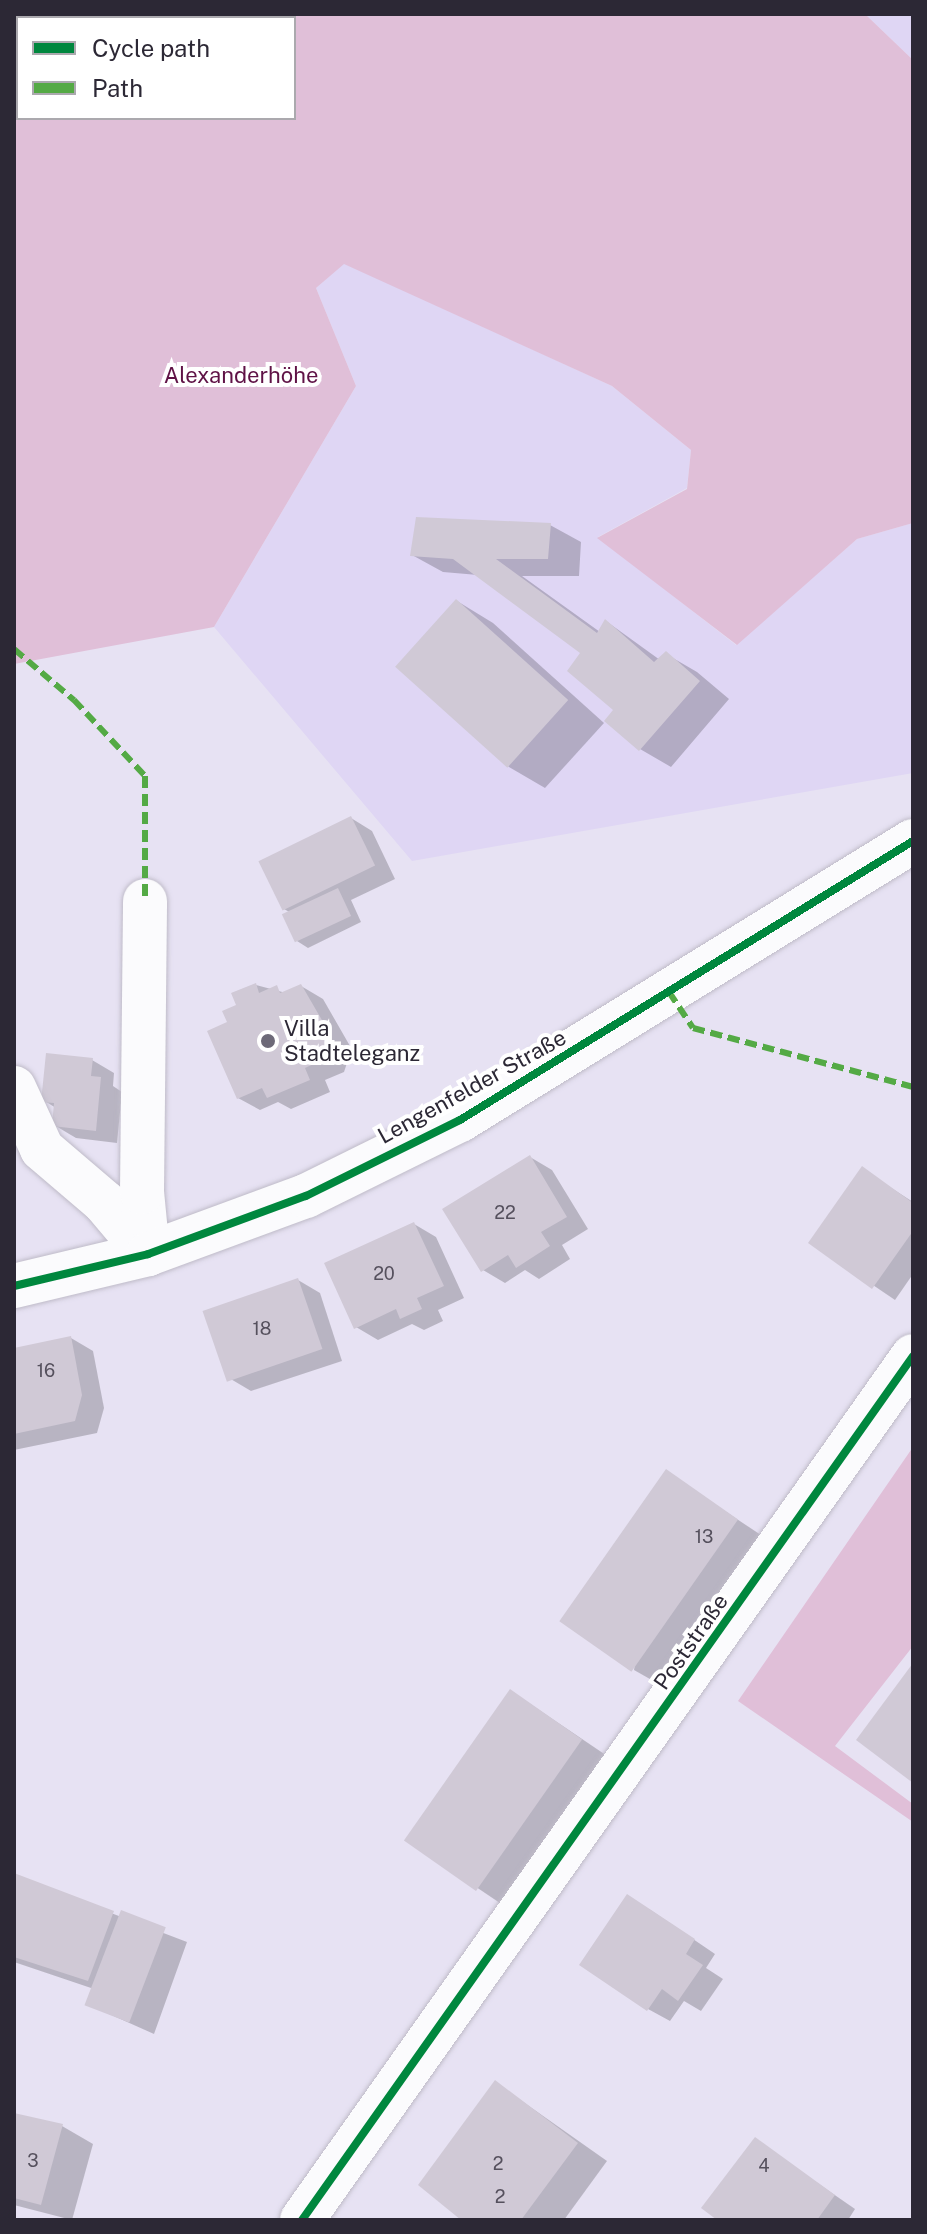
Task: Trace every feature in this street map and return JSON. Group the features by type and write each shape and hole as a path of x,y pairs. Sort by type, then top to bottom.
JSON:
{"street":[{"name":"Lengenfelder Straße","path":"14,1286 148,1254 306,1196 460,1120 913,841"},
{"path":"145,901 142,1192 148,1254"},
{"path":"14,1088 42,1149 104,1202 148,1254"},
{"name":"Poststraße","path":"302,2220 370,2131 913,1356"}],"shaded area":[{"path":"865,14 913,14 913,60"},
{"path":"344,263 612,386 691,450 687,488 598,537 736,645 857,539 913,523 913,773 412,861 214,627 356,386 316,288"}],"green space":[{"name":"Alexanderhöhe","path":"14,14 52,16 16,16 16,120 296,120 296,16 132,14 865,14 913,60 913,523 857,539 737,645 597,538 687,489 691,450 612,386 344,264 316,288 356,386 214,627 14,664"},
{"path":"913,1447 913,1646 835,1746 913,1804 913,1822 738,1701"}],"building":[{"path":"416,517 551,523 548,559 496,559 597,633 605,619 654,662 666,651 700,681 639,751 604,721 613,710 567,671 580,653 453,559 410,556"},
{"path":"456,599 568,700 507,768 395,667"},
{"path":"351,816 375,865 283,911 258,861"},
{"path":"338,888 351,916 295,942 282,914"},
{"name":"Villa Stadteleganz","path":"256,983 259,993 277,985 280,993 301,984 330,1034 323,1037 327,1046 322,1060 305,1068 310,1080 267,1098 262,1088 237,1099 207,1031 227,1022 222,1011 236,1005 231,993"},
{"path":"46,1053 93,1058 91,1076 101,1077 96,1131 52,1126 54,1103 41,1102"},
{"path":"530,1155 567,1217 541,1232 550,1246 516,1268 508,1255 481,1272 442,1209"},
{"path":"862,1166 913,1203 913,1231 872,1289 808,1243"},
{"path":"414,1222 444,1286 417,1298 422,1309 400,1319 396,1309 354,1329 324,1263"},
{"path":"298,1278 322,1349 227,1382 203,1311"},
{"path":"71,1336 82,1395 75,1421 14,1434 14,1348"},
{"path":"666,1469 738,1519 631,1672 559,1621"},
{"path":"913,1663 913,1783 856,1740"},
{"path":"510,1689 582,1739 476,1891 404,1841"},
{"path":"14,1873 114,1911 88,1981 14,1957"},
{"path":"627,1894 695,1939 686,1954 703,1965 678,2001 662,1989 647,2011 579,1965"},
{"path":"121,1910 166,1927 129,2022 84,2005"},
{"path":"495,2080 578,2143 521,2220 461,2220 418,2185"},
{"path":"14,2113 63,2124 41,2205 14,2198"},
{"path":"755,2137 835,2195 817,2220 717,2220 701,2208"}],"marked path":[{"path":"14,649 74,700 145,776 145,901"},
{"path":"669,992 693,1028 913,1087"}],"cycle path":[{"path":"14,1286 148,1254 306,1196 460,1120 913,841"},
{"path":"302,2220 913,1356"}],"place":[{"name":"Villa Stadteleganz","path":"268,1041"}]}
